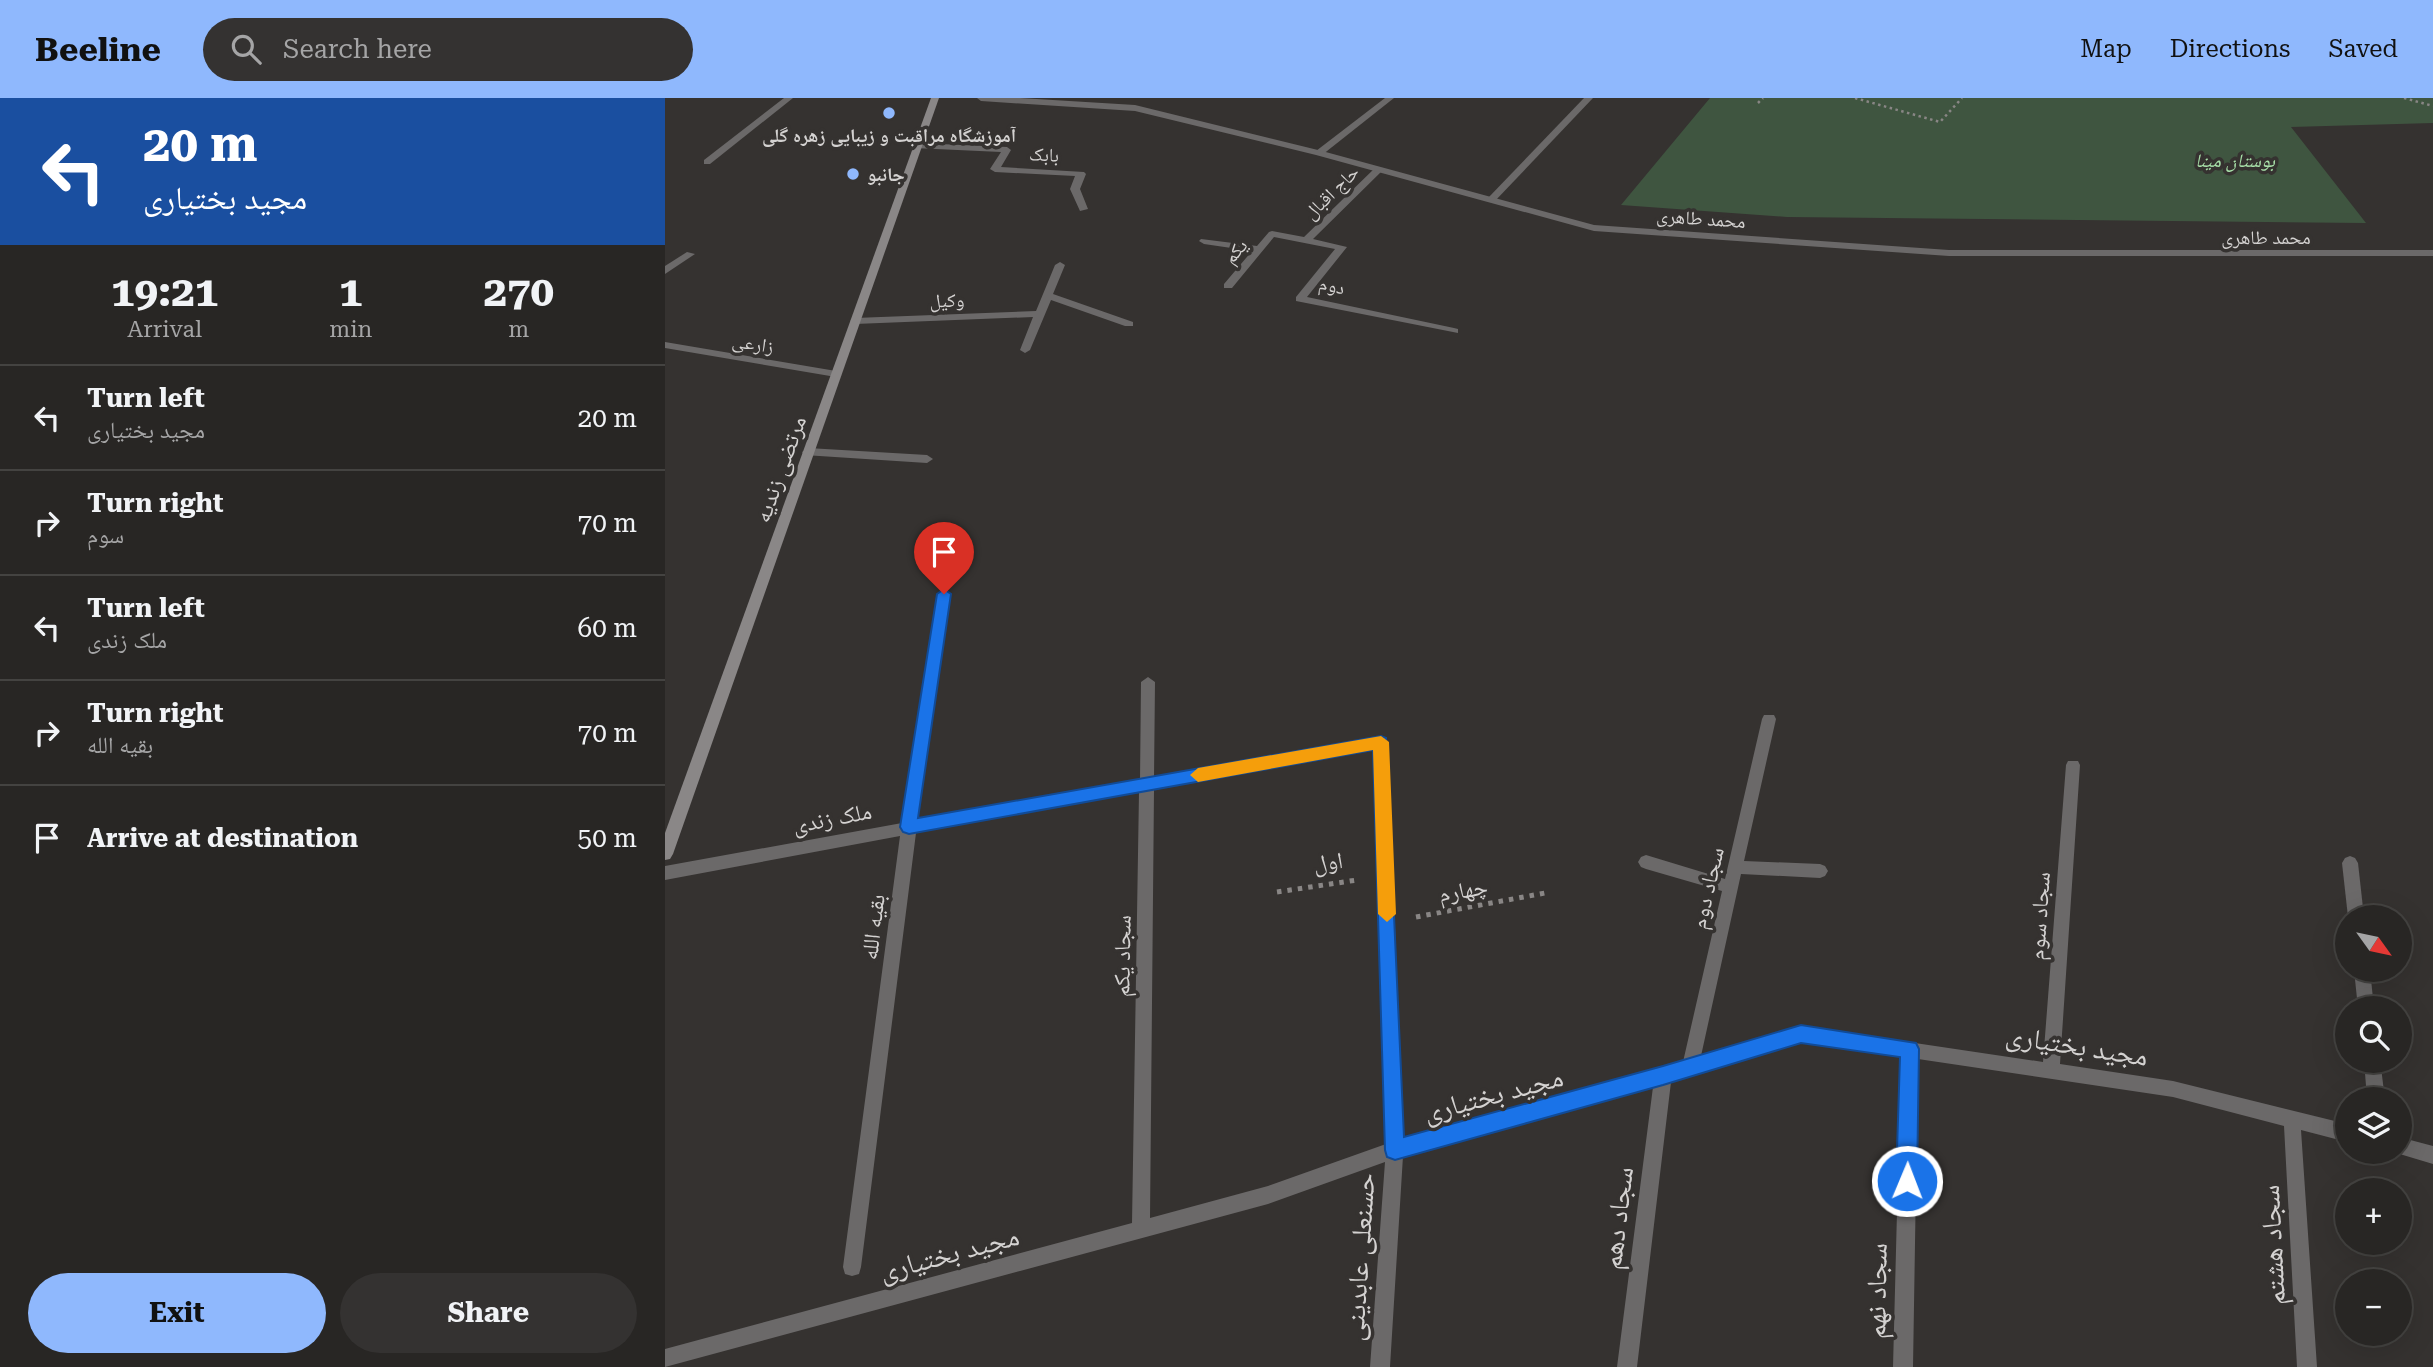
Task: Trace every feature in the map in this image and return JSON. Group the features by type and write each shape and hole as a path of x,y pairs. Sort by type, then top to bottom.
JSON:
{"main road":[{"name":"مرتضی زندیه","path":"665,854 935,98"}],"street":[{"path":"708,162 789,98"},
{"name":"محمد طاهری","path":"981,98 1135,108 1319,153 1594,228 1949,253 2433,253"},
{"path":"1319,153 1389,98"},
{"path":"1491,200 1589,98"},
{"name":"بابک","path":"917,146 1007,150 995,169 1081,174 1075,189 1083,209"},
{"name":"حاج اقبال","path":"1307,239 1379,169"},
{"name":"یکم","path":"1228,286 1272,234 1307,239"},
{"name":"دوم","path":"1307,239 1342,247 1300,299 1454,331"},
{"path":"1204,241 1259,249"},
{"path":"665,271 690,254"},
{"path":"1025,350 1060,265"},
{"path":"1048,295 1129,324"},
{"name":"وکیل","path":"855,321 1040,314"},
{"name":"زارعی","path":"665,345 836,374"},
{"path":"665,358 677,348"},
{"path":"808,452 927,459"},
{"name":"بقیه الله","path":"852,1267 909,827 944,594"},
{"name":"سجاد یکم","path":"1141,1230 1148,682"},
{"name":"سجاد دوم","path":"1691,1068 1769,719"},
{"name":"ملک زندی","path":"665,873 1381,742"},
{"name":"حسنعلی عابدینی","path":"1380,1367 1395,1150 1381,742"},
{"name":"سجاد سوم","path":"2051,1069 2073,765"},
{"path":"1646,862 1731,887"},
{"path":"2350,863 2355,905"},
{"path":"1735,867 1820,872"},
{"name":"مجید بختیاری","path":"665,1359 1268,1195 1395,1150 1663,1076 1801,1034 2173,1089 2335,1130"},
{"name":"سجاد نهم","path":"1903,1367 1910,1049"},
{"name":"سجاد دهم","path":"1627,1367 1663,1076"},
{"name":"سجاد هشتم","path":"2292,1119 2307,1367"},
{"path":"2412,1149 2433,1155"}],"path":[{"path":"1758,103 1763,98"},
{"path":"1855,98 1940,122 1962,98"},
{"path":"2404,98 2433,106"},
{"name":"اول","path":"1277,892 1386,876"},
{"name":"چهارم","path":"1387,922 1545,894"}],"green space":[{"name":"بوستان مینا","path":"1710,98 2433,98 2433,123 2291,127 2366,223 1787,217 1621,205"}],"slow traffic":[{"path":"1198,775 1381,742 1387,914"}],"place":[{"name":"آموزشگاه مراقبت و زیبایی زهره گلی","path":"889,113"},
{"name":"جانبو","path":"853,174"}],"route":[{"path":"944,594 909,827 1381,742 1395,1150 1663,1076 1801,1034 1910,1049 1907,1181"}]}
